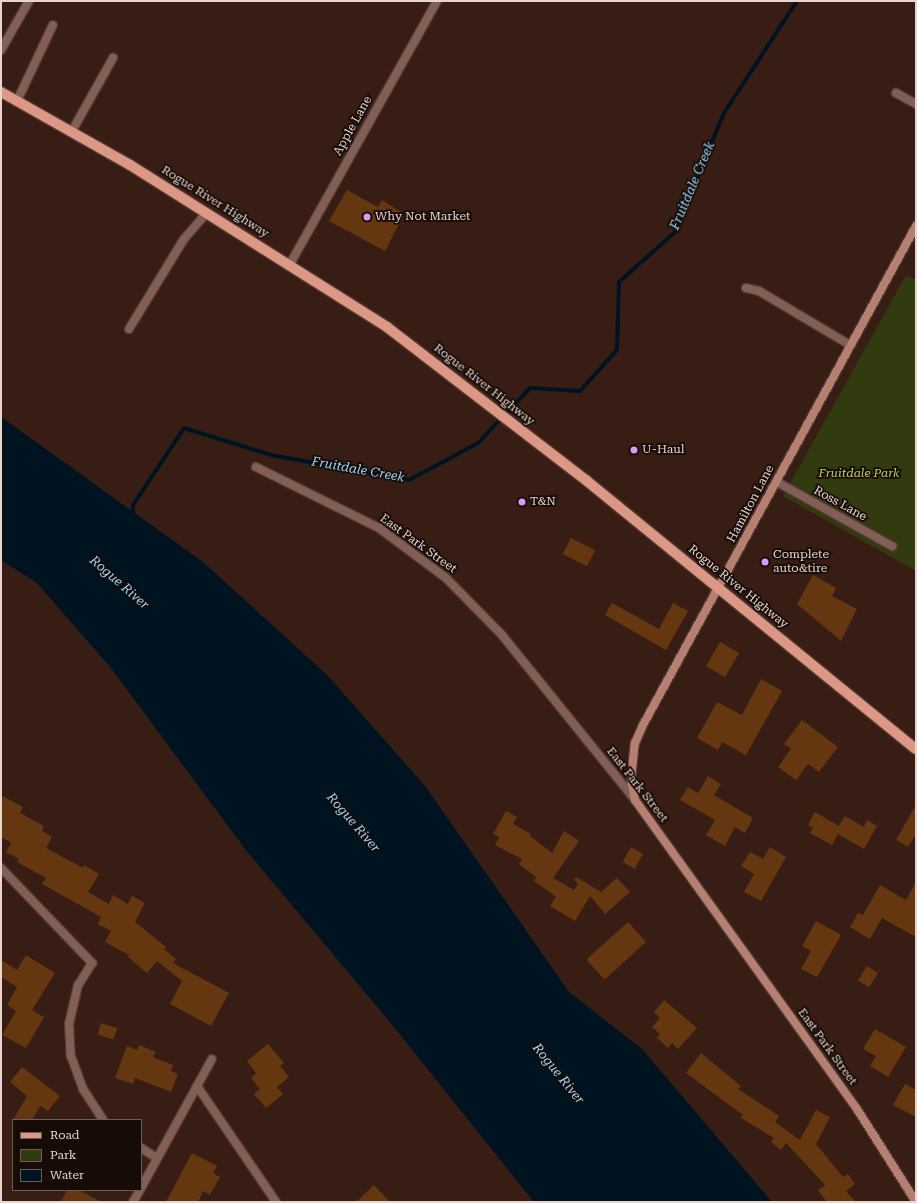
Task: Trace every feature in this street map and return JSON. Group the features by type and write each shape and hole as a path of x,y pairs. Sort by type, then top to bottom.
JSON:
{"main road":[{"name":"Rogue River Highway","path":"1,92 72,131 208,212 290,264 427,356 719,588 916,749"}],"street":[{"path":"1,50 29,1"},
{"name":"Apple Lane","path":"290,264 437,1"},
{"path":"18,101 53,25"},
{"path":"72,131 113,58"},
{"path":"896,93 916,104"},
{"path":"129,329 184,238 208,212"},
{"name":"Hamilton Lane","path":"635,800 631,779 632,761 642,726 719,588 916,226"},
{"path":"746,288 759,291 850,345"},
{"name":"East Park Street","path":"256,468 379,528 446,578 502,635 635,800 857,1109 916,1202"},
{"name":"Ross Lane","path":"777,482 892,546"},
{"path":"1,868 92,963 76,992 70,1024 71,1056 83,1089 102,1119"},
{"path":"142,1185 212,1059"},
{"path":"197,1086 276,1202"},
{"path":"142,1149 157,1158"},
{"path":"133,1202 139,1191"}],"green space":[{"name":"Fruitdale Park","path":"906,275 916,280 916,571 783,496"}],"water":[{"name":"Rogue River","path":"1,417 203,562 328,676 425,786 569,992 642,1049 772,1202 534,1202 394,1027 245,849 111,668 37,583 1,560"}],"building":[{"name":"Why Not Market","path":"347,190 378,207 382,200 404,214 385,251 329,221"},
{"path":"571,538 595,550 587,566 563,554"},
{"path":"813,575 836,588 832,596 857,609 841,641 797,604"},
{"path":"612,603 659,629 673,603 688,611 666,650 605,615"},
{"path":"720,642 739,653 725,677 706,666"},
{"path":"761,679 782,691 746,755 722,742 718,750 697,738 717,702 742,715"},
{"path":"802,720 838,747 819,772 808,764 796,780 778,767 791,749 784,744"},
{"path":"708,776 721,784 714,795 753,818 745,833 735,827 725,846 706,835 715,820 680,800 688,787 698,793"},
{"path":"1,795 23,807 20,813 44,826 42,831 52,837 46,848 83,868 84,865 99,874 88,892 109,904 113,895 128,904 132,896 145,903 135,922 166,947 164,949 176,959 173,963 229,993 211,1026 170,1004 182,981 157,961 147,973 128,957 129,955 105,942 111,931 98,924 101,917 42,884 46,878 17,862 19,859 6,852 11,843 1,837"},
{"path":"916,805 916,834 908,847 896,840"},
{"path":"506,811 517,817 513,824 531,834 530,836 552,853 564,831 579,841 553,878 574,890 578,884 574,879 576,877 601,892 617,878 630,892 605,914 590,896 575,921 550,906 556,897 534,881 536,877 519,864 522,859 495,845 499,837 493,834"},
{"path":"815,812 839,826 845,816 864,827 867,820 877,826 864,849 838,834 832,845 810,833 813,828 808,825"},
{"path":"631,847 643,854 635,869 622,862"},
{"path":"770,847 786,857 761,901 744,892 754,874 741,866 750,852 763,859"},
{"path":"916,882 916,937 882,918 870,939 850,927 858,913 863,915 880,885 906,900"},
{"path":"816,921 841,935 817,977 801,969 811,951 802,946"},
{"path":"628,922 646,942 604,980 586,959"},
{"path":"26,955 55,973 32,1010 44,1017 26,1048 2,1035 16,1011 7,1005 17,987 1,977 1,960 17,970"},
{"path":"867,966 878,973 869,987 858,980"},
{"path":"664,1000 697,1028 678,1049 672,1043 668,1048 657,1038 660,1034 652,1027 660,1018 654,1012"},
{"path":"101,1023 117,1028 114,1039 97,1034"},
{"path":"875,1029 906,1047 888,1077 870,1066 876,1056 863,1049"},
{"path":"268,1044 284,1063 280,1066 289,1077 277,1087 283,1094 266,1108 254,1094 260,1089 251,1078 256,1073 247,1061"},
{"path":"139,1045 156,1052 153,1057 173,1065 171,1071 178,1074 171,1092 135,1078 133,1084 115,1078 127,1046 137,1050"},
{"path":"701,1053 741,1086 738,1089 779,1116 775,1122 800,1140 816,1110 830,1117 816,1144 843,1177 848,1174 855,1184 846,1191 856,1202 827,1202 818,1190 825,1185 786,1143 781,1150 771,1142 774,1138 741,1118 743,1115 686,1073"},
{"path":"22,1067 60,1096 48,1111 40,1106 33,1119 14,1119 27,1096 10,1082"},
{"path":"905,1084 916,1090 916,1117 893,1105"},
{"path":"192,1153 217,1166 213,1173 220,1177 210,1195 203,1191 198,1202 166,1202"},
{"path":"374,1185 390,1202 356,1202"},
{"path":"66,1191 81,1191 101,1202 61,1202"}],"waterway":[{"name":"Fruitdale Creek","path":"133,516 133,505 184,428 271,455 409,480 478,443 530,388 580,391 617,350 619,282 674,233 724,113 797,1"}],"place":[{"name":"Why Not Market","path":"367,217"},
{"name":"U-Haul","path":"634,450"},
{"name":"T&N","path":"522,502"},
{"name":"Complete auto&tire","path":"765,562"}]}
